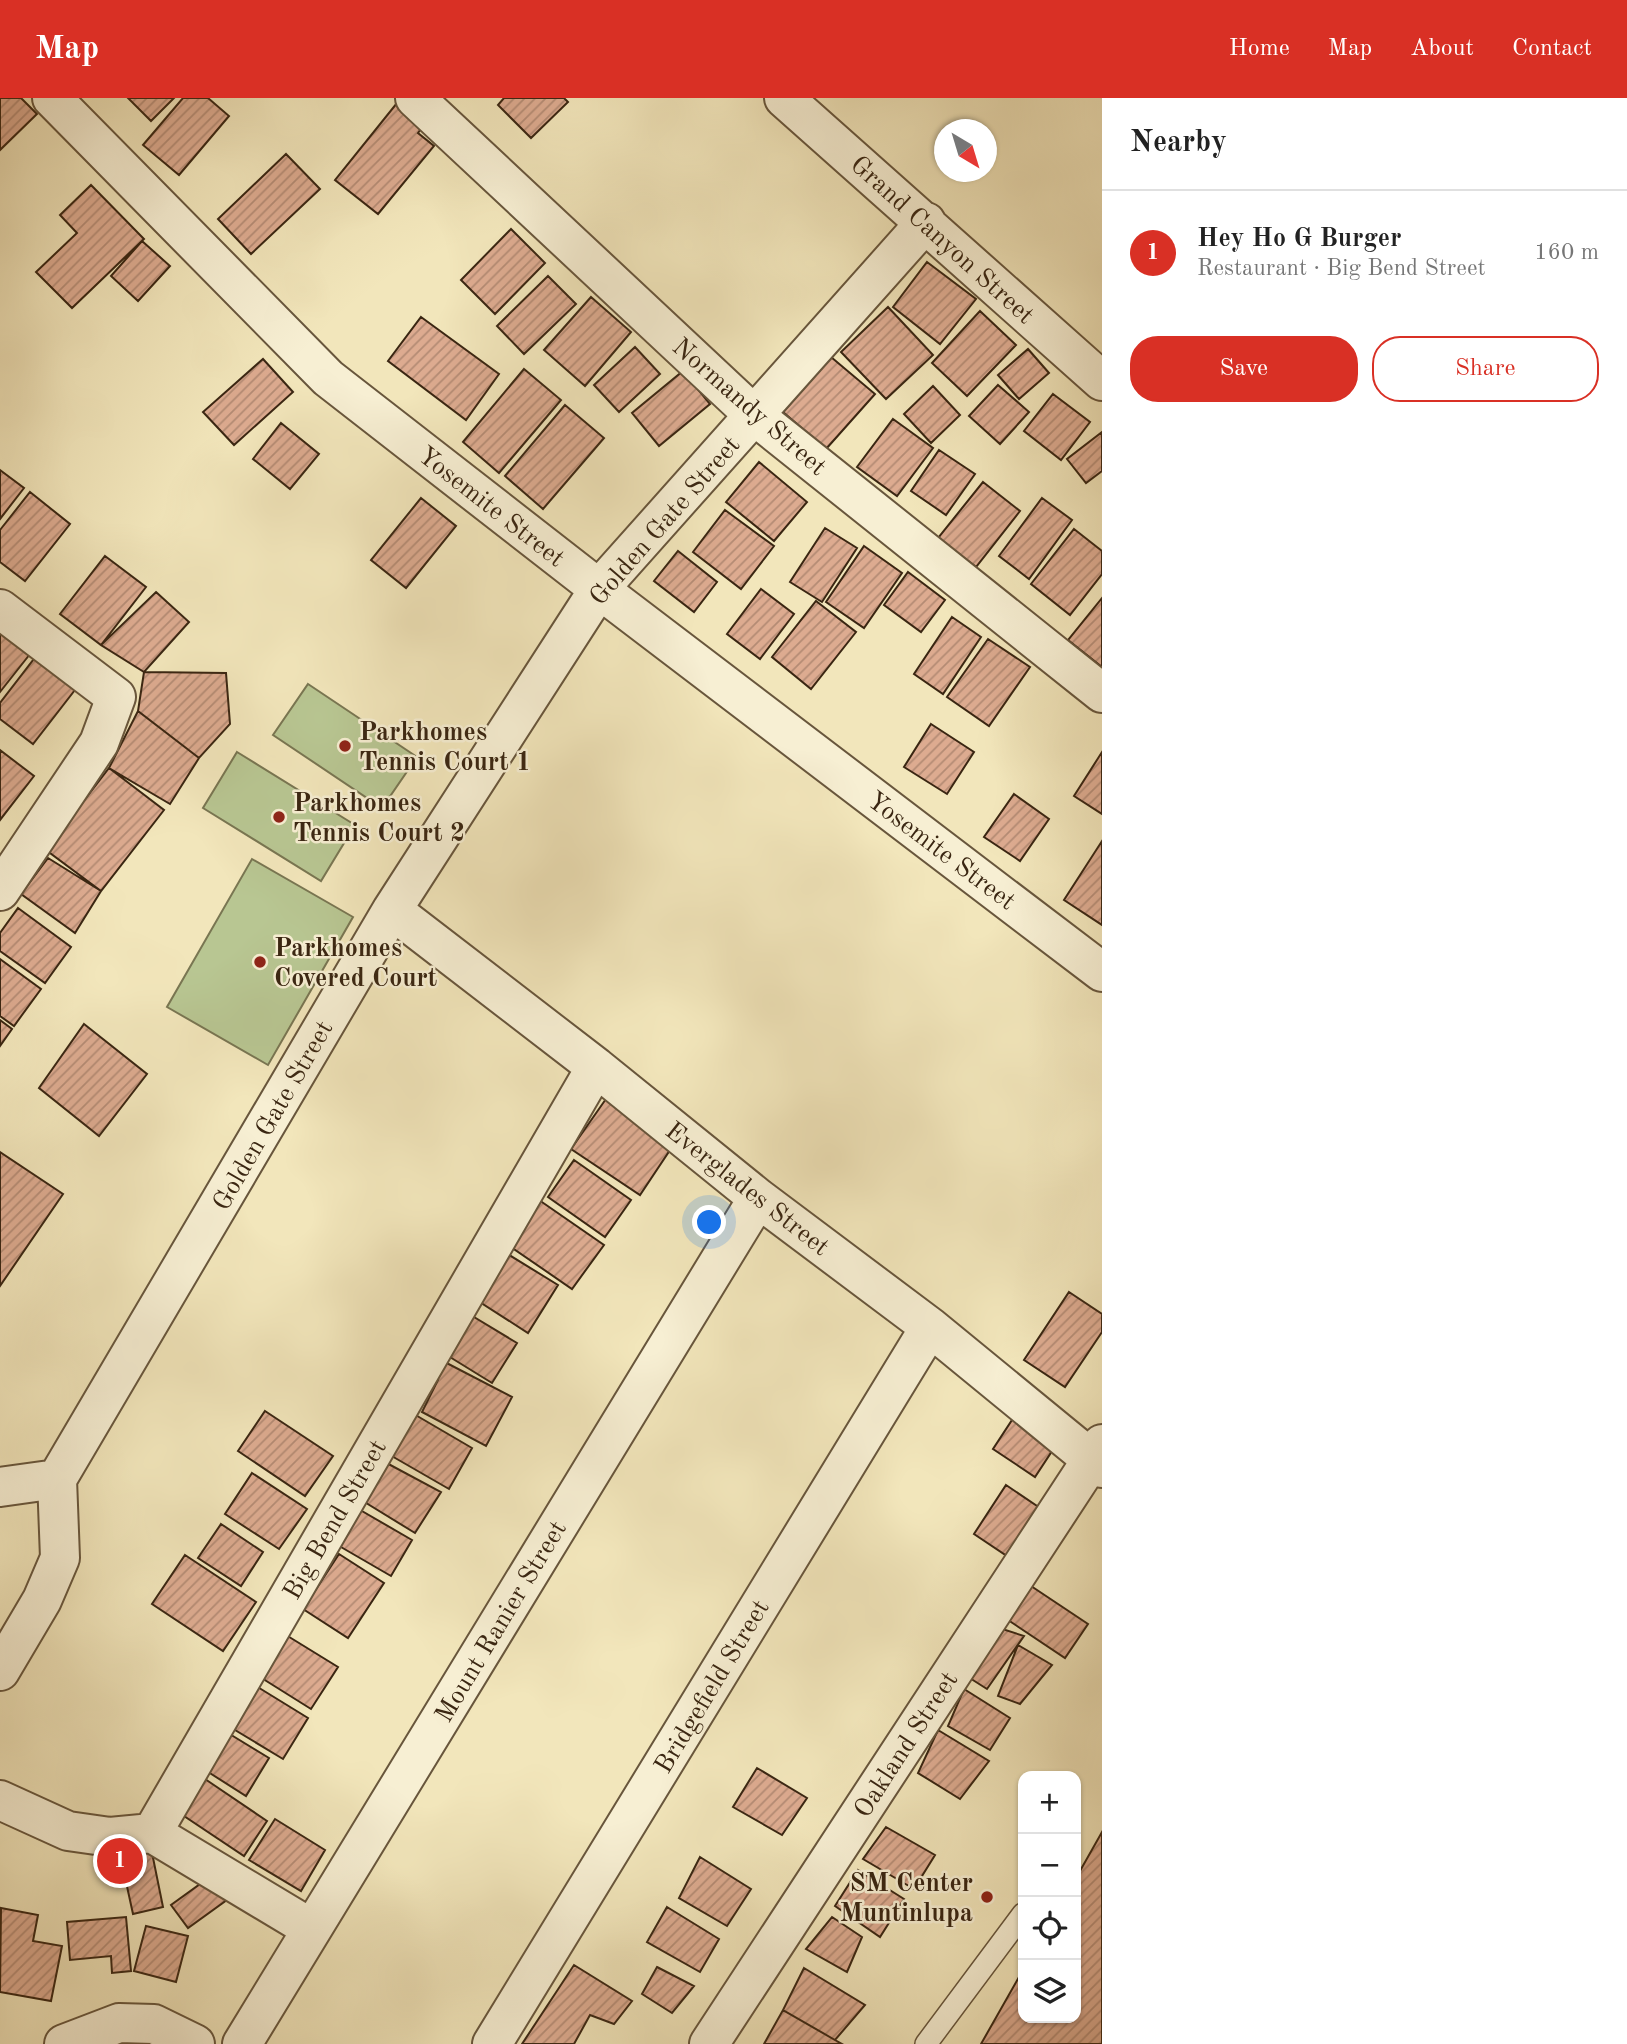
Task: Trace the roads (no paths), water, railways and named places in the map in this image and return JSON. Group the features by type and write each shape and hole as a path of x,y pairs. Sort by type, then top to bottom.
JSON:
{"street":[{"name":"Yosemite Street","path":"52,98 328,378 599,590 1102,972"},
{"name":"Normandy Street","path":"415,98 755,416 1102,693"},
{"name":"Grand Canyon Street","path":"784,98 1102,381"},
{"name":"Golden Gate Street","path":"57,1479 392,910 599,590 926,222"},
{"path":"0,609 116,696 99,743 2,884"},
{"name":"Everglades Street","path":"392,910 596,1067 758,1198 1098,1457"},
{"name":"Big Bend Street","path":"152,1833 596,1067"},
{"name":"Mount Ranier Street","path":"242,2044 758,1198"},
{"name":"Bridgefield Street","path":"492,2044 930,1327"},
{"name":"Oakland Street","path":"709,2044 1098,1457"},
{"path":"0,1487 57,1479 61,1558 42,1600 0,1671"},
{"path":"0,1800 68,1831 110,1838 152,1833 312,1929"},
{"path":"64,2044 119,2023 154,2024 195,2044"}],"lane":[{"path":"926,2044 1018,1921"}],"place":[{"name":"Parkhomes Tennis Court 1","path":"345,746"},
{"name":"Parkhomes Tennis Court 2","path":"279,817"},
{"name":"Parkhomes Covered Court","path":"260,962"},
{"name":"Hey Ho G Burger","path":"120,1861"},
{"name":"SM Center Muntinlupa","path":"987,1897"}]}
